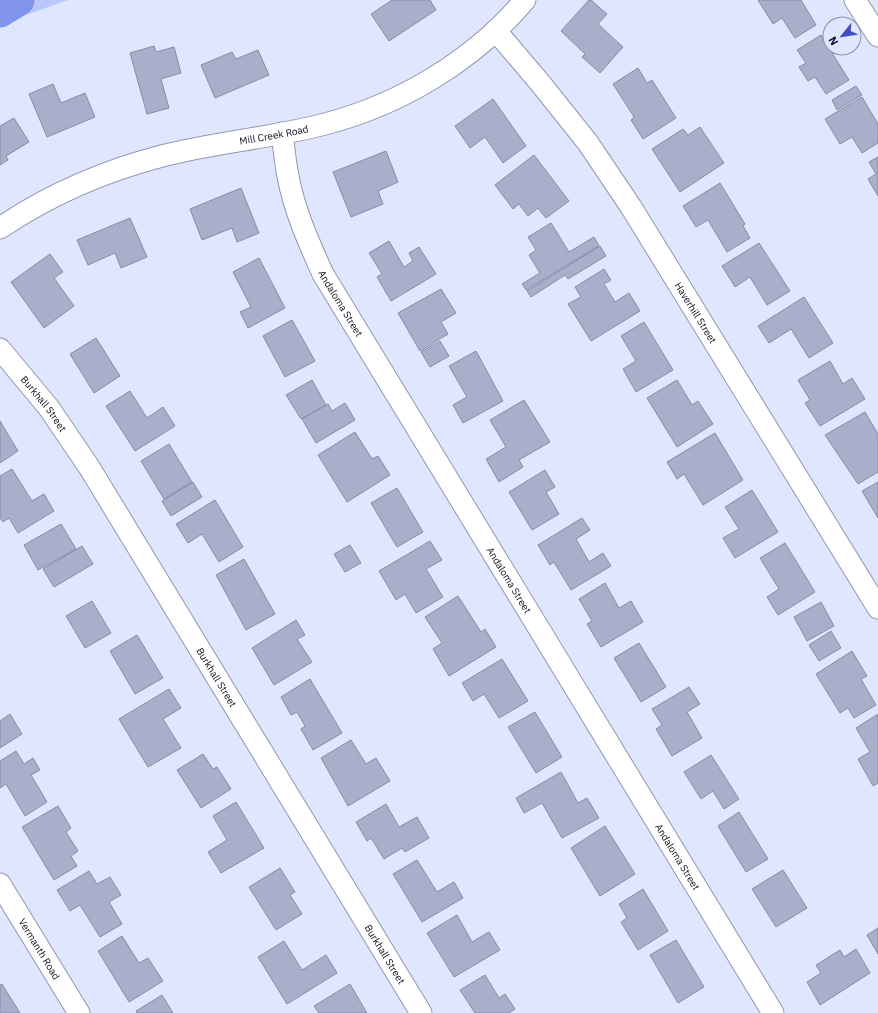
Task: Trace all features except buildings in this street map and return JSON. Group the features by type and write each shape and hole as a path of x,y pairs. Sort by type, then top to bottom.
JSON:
{"street":[{"name":"Mill Creek Road","path":"0,228 58,194 108,172 163,156 326,124 376,107 423,85 463,57 496,31 525,0"},
{"path":"855,0 878,36"},
{"name":"Haverhill Street","path":"496,31 588,143 632,207 878,608"},
{"name":"Andaloma Street","path":"282,133 288,176 296,207 308,240 323,274 773,1013"},
{"name":"Burkhall Street","path":"0,349 50,408 89,467 421,1013"},
{"name":"Vermanth Road","path":"0,884 79,1013"}],"shaded area":[{"path":"0,0 68,0 0,24"}],"waterway":[{"path":"0,11 18,0"}]}
